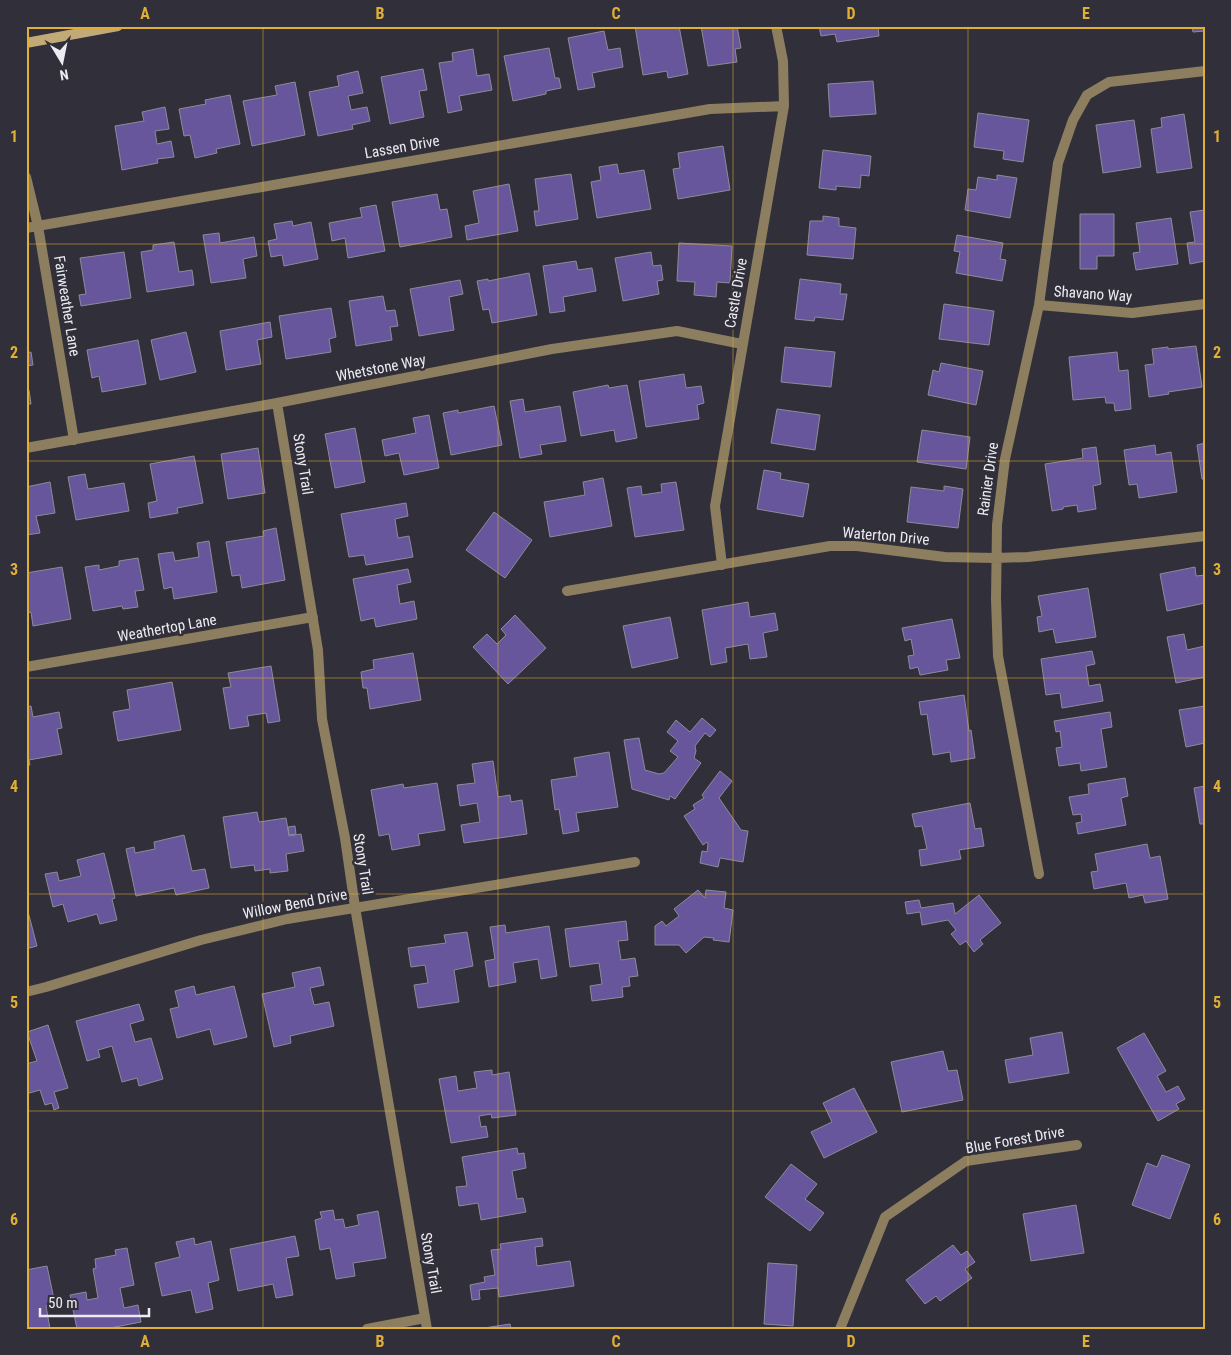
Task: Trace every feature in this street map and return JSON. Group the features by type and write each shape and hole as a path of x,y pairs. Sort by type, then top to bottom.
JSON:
{"main road":[{"path":"26,42 118,26"}],"street":[{"name":"Castle Drive","path":"722,565 715,506 784,106 783,62 776,26"},
{"name":"Rainier Drive","path":"1039,874 998,656 996,558 997,525 1005,459 1039,305 1058,163 1073,120 1087,95 1109,82 1205,71"},
{"name":"Lassen Drive","path":"26,228 710,109 784,106"},
{"name":"Fairweather Lane","path":"26,177 38,226 74,440"},
{"name":"Shavano Way","path":"1039,305 1132,313 1205,304"},
{"name":"Whetstone Way","path":"26,448 277,403 552,349 677,331 742,344"},
{"name":"Stony Trail","path":"277,403 318,650 322,719 428,1329"},
{"name":"Waterton Drive","path":"567,591 830,546 857,546 945,557 996,558 1028,557 1205,536"},
{"name":"Weathertop Lane","path":"26,668 313,616"},
{"name":"Willow Bend Drive","path":"26,992 46,988 201,940 287,919 635,862"},
{"name":"Blue Forest Drive","path":"840,1329 885,1217 966,1161 1077,1145"},
{"path":"368,1329 425,1318"}],"building":[{"path":"635,26 679,26 688,74 668,78 667,71 643,75"},
{"path":"701,26 737,26 741,48 735,49 737,62 708,66"},
{"path":"819,26 878,26 879,36 837,42 835,34 821,36"},
{"path":"1192,26 1205,26 1205,31 1193,32"},
{"path":"604,31 608,50 620,48 623,67 592,73 595,87 578,90 568,38"},
{"path":"549,48 555,78 559,78 561,88 546,91 546,94 513,101 504,56"},
{"path":"473,49 477,76 489,74 492,90 459,96 462,110 448,113 439,63 453,61 452,53"},
{"path":"423,69 427,90 419,91 424,117 390,124 381,77"},
{"path":"358,71 363,93 348,96 351,110 367,107 370,121 352,125 353,129 318,136 309,92 339,86 337,76"},
{"path":"873,81 876,114 830,117 828,84"},
{"path":"295,82 305,135 252,146 243,101 277,95 275,86"},
{"path":"230,95 240,144 216,149 217,153 195,158 190,135 184,136 179,109 206,104 205,100"},
{"path":"165,107 169,129 155,131 157,144 171,141 174,157 157,159 158,163 122,170 115,126 144,121 142,112"},
{"path":"978,113 1029,120 1023,162 1003,159 1004,151 974,147"},
{"path":"1184,114 1192,168 1157,173 1151,129 1162,127 1161,118"},
{"path":"1134,120 1141,167 1103,173 1096,125"},
{"path":"723,146 730,190 678,199 673,169 680,168 678,153"},
{"path":"823,150 871,156 869,176 861,175 860,188 836,186 836,190 819,188"},
{"path":"617,164 619,174 644,170 651,209 597,218 591,182 601,180 599,167"},
{"path":"571,174 578,219 536,226 534,211 539,211 535,179"},
{"path":"997,175 1017,178 1010,218 965,210 968,189 976,190 978,177 997,180"},
{"path":"509,184 518,231 467,240 465,226 479,223 473,191"},
{"path":"437,194 440,210 447,209 452,237 400,247 392,202"},
{"path":"376,205 385,251 348,258 345,238 332,241 329,223 362,217 360,208"},
{"path":"1205,210 1205,261 1190,264 1187,243 1195,242 1190,212"},
{"path":"1080,214 1114,214 1114,256 1097,256 1097,269 1080,269"},
{"path":"823,216 839,218 839,226 856,228 853,259 807,255 810,221 823,221"},
{"path":"1171,218 1178,264 1136,270 1133,253 1140,252 1136,223"},
{"path":"292,221 293,226 311,222 318,259 284,266 282,255 271,257 268,241 277,239 274,224"},
{"path":"219,233 220,243 254,237 257,256 243,259 246,278 211,283 203,235"},
{"path":"957,235 1003,243 1000,259 1006,260 1002,281 956,273 960,252 954,251"},
{"path":"174,242 179,272 192,270 194,285 147,292 141,252 153,250 153,245"},
{"path":"679,243 732,246 730,283 717,282 716,297 694,295 695,282 677,281"},
{"path":"124,252 131,298 81,306 79,295 86,294 80,258"},
{"path":"651,252 653,266 661,265 663,280 657,281 659,294 623,301 615,258"},
{"path":"576,261 578,270 592,268 596,291 563,297 565,311 550,313 543,266"},
{"path":"529,273 537,315 492,323 489,309 483,310 477,281 488,279 488,281"},
{"path":"800,279 841,284 840,294 847,294 843,320 815,317 814,321 795,319"},
{"path":"460,280 463,294 449,297 454,330 419,336 410,289"},
{"path":"383,296 386,311 395,310 398,326 390,327 392,340 356,346 349,301"},
{"path":"944,304 994,311 989,345 939,339"},
{"path":"331,308 336,337 329,339 331,352 286,359 279,316"},
{"path":"270,322 272,337 257,340 261,364 226,370 220,331"},
{"path":"186,332 196,372 160,380 151,340"},
{"path":"138,340 146,384 102,392 99,376 92,378 87,350"},
{"path":"1196,346 1202,387 1149,397 1145,365 1154,364 1152,349"},
{"path":"785,347 835,352 831,387 781,382"},
{"path":"31,352 33,365 26,366 26,353"},
{"path":"1117,352 1119,371 1128,370 1131,409 1115,411 1114,403 1106,403 1105,397 1073,400 1069,357"},
{"path":"941,363 983,371 976,405 928,395 933,370 939,372"},
{"path":"684,374 686,388 701,386 704,403 697,405 699,419 646,427 639,381"},
{"path":"608,385 609,388 627,385 637,438 616,442 614,430 581,436 573,392"},
{"path":"29,390 31,404 26,404 26,391"},
{"path":"523,399 525,412 560,406 566,441 540,445 542,454 520,458 510,401"},
{"path":"494,406 502,445 451,455 443,413 458,410 458,413"},
{"path":"777,409 820,415 815,450 771,443"},
{"path":"429,415 439,468 404,475 399,453 385,456 382,440 416,433 413,418"},
{"path":"355,428 365,482 335,488 325,434"},
{"path":"922,430 970,437 966,469 917,462"},
{"path":"1205,443 1205,479 1202,479 1197,445"},
{"path":"1155,445 1156,455 1171,452 1177,492 1139,498 1137,484 1129,485 1124,450"},
{"path":"1096,447 1101,484 1093,486 1096,509 1078,512 1077,505 1052,511 1045,464 1083,458 1082,449"},
{"path":"258,448 265,493 228,499 221,454"},
{"path":"194,456 203,503 177,508 178,513 150,518 148,503 157,501 150,464"},
{"path":"764,470 781,473 780,479 809,484 803,517 757,509"},
{"path":"85,474 88,489 124,483 129,511 76,520 68,477"},
{"path":"603,478 612,526 550,537 544,502 585,495 583,482"},
{"path":"50,482 55,513 36,516 40,533 26,535 26,487"},
{"path":"676,482 684,530 635,537 627,488 641,486 642,495 662,492 661,484"},
{"path":"944,486 963,489 958,528 907,522 911,487 944,491"},
{"path":"406,503 408,516 395,519 398,538 409,536 413,557 366,565 364,555 349,557 341,514"},
{"path":"494,512 532,540 505,578 466,550"},
{"path":"276,528 285,580 242,588 240,575 232,576 226,542 264,536 263,531"},
{"path":"209,541 217,592 174,599 172,587 164,589 158,554 173,552 175,561 199,557 197,543"},
{"path":"138,558 144,590 135,591 138,607 123,609 122,606 93,611 85,567 99,565 99,570 119,566 119,561"},
{"path":"62,567 71,619 33,626 31,612 26,613 26,573"},
{"path":"1195,567 1196,576 1205,575 1205,603 1167,611 1160,574"},
{"path":"408,569 411,582 397,585 400,604 414,601 417,619 376,627 374,618 361,621 353,579"},
{"path":"1088,588 1096,637 1056,643 1053,629 1039,632 1037,617 1042,616 1038,596"},
{"path":"748,602 750,617 775,613 778,630 763,633 767,657 750,659 748,644 725,648 727,662 711,665 702,610"},
{"path":"515,615 546,648 508,684 473,647 487,634 497,644 506,635 501,629"},
{"path":"670,617 678,658 632,668 623,626"},
{"path":"952,619 960,658 946,660 948,670 920,675 918,667 910,669 908,656 914,655 911,639 905,641 902,628"},
{"path":"1184,634 1187,650 1205,646 1205,677 1176,683 1167,637"},
{"path":"1092,651 1095,664 1086,666 1089,686 1100,684 1103,701 1062,708 1060,693 1046,695 1041,659"},
{"path":"413,653 421,700 370,709 367,688 363,688 361,672 374,669 373,660"},
{"path":"271,666 280,721 268,723 266,713 247,716 249,726 230,729 223,688 231,687 228,673"},
{"path":"172,682 181,730 118,741 113,712 130,709 127,690"},
{"path":"964,695 975,758 951,762 950,752 933,755 927,714 921,715 919,702"},
{"path":"31,706 33,717 59,712 62,728 57,729 62,754 29,760 30,765 26,766 26,707"},
{"path":"1205,706 1205,743 1186,747 1179,710"},
{"path":"1110,712 1112,727 1101,729 1107,767 1081,771 1080,763 1059,766 1056,748 1062,747 1060,731 1056,732 1054,721"},
{"path":"702,718 716,730 710,737 705,733 695,746 694,758 701,763 675,799 670,796 669,800 632,789 624,740 639,738 645,770 659,774 664,773 678,757 670,751 678,741 667,732 676,720 690,732"},
{"path":"609,752 618,807 576,813 579,831 563,834 559,809 555,810 551,780 577,776 574,758"},
{"path":"493,761 498,797 510,795 511,802 522,800 527,834 464,843 461,825 480,822 477,803 460,806 457,785 475,783 472,764"},
{"path":"720,771 732,781 719,798 741,830 748,831 743,862 720,858 718,867 700,863 702,851 707,852 708,844 707,842 703,845 684,816 695,809 693,805 704,798 702,795"},
{"path":"1125,778 1128,796 1121,798 1126,825 1078,834 1076,823 1082,822 1081,814 1073,815 1069,797 1089,794 1088,784"},
{"path":"437,783 445,830 418,834 420,845 392,850 389,834 379,836 371,790 403,784 404,788"},
{"path":"1205,786 1205,824 1200,824 1194,788"},
{"path":"970,803 975,829 981,828 984,846 959,850 961,859 921,866 919,850 927,849 922,826 915,827 912,814"},
{"path":"257,812 259,822 286,818 289,836 301,834 304,851 286,854 288,871 270,873 270,869 255,871 254,865 231,868 223,817"},
{"path":"295,826 296,834 289,835 288,827"},
{"path":"184,835 192,871 205,869 209,888 176,895 174,888 136,896 126,849 134,847 135,853 155,849 154,842"},
{"path":"1147,844 1150,858 1160,856 1168,899 1145,903 1143,895 1129,898 1126,883 1094,889 1091,872 1098,871 1095,854"},
{"path":"104,853 115,898 112,899 117,920 100,924 97,914 68,922 63,904 53,907 45,874 57,872 59,881 81,876 77,860"},
{"path":"698,890 705,898 706,890 726,892 724,908 733,910 729,942 704,937 686,953 679,945 655,945 655,926 662,921 666,926 679,916 674,909"},
{"path":"979,895 1001,923 980,940 983,944 974,952 966,941 960,945 951,934 956,930 948,920 922,925 920,912 907,914 905,902 919,900 921,908 953,903 955,914"},
{"path":"26,904 37,946 26,949"},
{"path":"626,921 628,940 618,941 621,960 635,958 638,976 629,977 630,986 622,987 623,997 592,1001 590,986 602,984 599,963 570,967 565,929"},
{"path":"505,925 506,933 549,926 557,976 541,979 538,959 513,963 516,982 489,987 485,961 495,959 490,927"},
{"path":"467,932 473,966 454,970 459,1002 418,1008 414,985 428,983 425,965 411,967 408,948 446,943 444,935"},
{"path":"320,967 324,985 310,988 314,1005 329,1002 334,1026 290,1036 291,1043 274,1047 262,994 295,987 292,973"},
{"path":"194,986 196,995 234,986 247,1037 214,1045 210,1029 177,1038 170,1009 179,1007 175,991"},
{"path":"139,1004 144,1020 130,1024 135,1042 151,1038 163,1079 139,1086 137,1078 122,1082 112,1046 98,1050 100,1057 87,1061 76,1021"},
{"path":"48,1025 68,1088 54,1092 59,1108 54,1110 52,1103 45,1105 40,1090 26,1094 26,1064 37,1061 27,1032"},
{"path":"1062,1032 1069,1073 1009,1083 1005,1060 1033,1055 1030,1038"},
{"path":"1144,1033 1166,1071 1157,1076 1166,1092 1178,1086 1185,1099 1176,1104 1179,1109 1158,1121 1117,1048"},
{"path":"943,1051 948,1071 957,1070 963,1100 902,1112 891,1062"},
{"path":"492,1070 492,1075 509,1072 516,1115 492,1118 491,1114 479,1116 481,1127 486,1126 488,1137 451,1143 439,1079 456,1076 458,1091 477,1088 474,1072"},
{"path":"854,1088 877,1132 824,1158 811,1132 832,1122 823,1103"},
{"path":"517,1148 518,1154 524,1153 526,1168 512,1171 517,1199 523,1198 526,1212 481,1220 478,1203 459,1206 456,1187 467,1186 462,1157"},
{"path":"1162,1155 1190,1165 1170,1219 1132,1205 1147,1163 1157,1167"},
{"path":"791,1164 817,1184 805,1199 824,1213 810,1231 765,1197"},
{"path":"1076,1205 1084,1253 1031,1261 1023,1214"},
{"path":"333,1210 335,1220 343,1219 345,1228 359,1225 357,1215 378,1211 386,1258 353,1263 355,1276 336,1279 330,1248 320,1250 315,1220 322,1218 320,1212"},
{"path":"295,1236 299,1256 286,1258 293,1295 276,1298 273,1284 238,1291 230,1249"},
{"path":"194,1238 195,1245 211,1241 219,1280 208,1283 213,1309 196,1313 191,1290 162,1296 155,1263 180,1257 176,1242"},
{"path":"542,1238 543,1246 535,1247 537,1266 570,1261 574,1286 499,1297 498,1288 479,1290 480,1299 472,1300 470,1285 485,1282 484,1277 495,1275 491,1250 501,1249 500,1244"},
{"path":"953,1245 961,1255 967,1251 975,1262 965,1269 972,1278 940,1301 936,1296 925,1304 906,1280"},
{"path":"127,1248 134,1285 120,1288 124,1308 138,1305 141,1322 105,1329 77,1329 70,1295 86,1292 87,1300 98,1298 93,1269 96,1268 95,1259 116,1255 115,1250"},
{"path":"768,1263 797,1265 793,1326 764,1324"},
{"path":"47,1266 55,1304 46,1306 50,1329 26,1329 26,1270"},
{"path":"510,1324 511,1329 484,1329 484,1328"}]}
